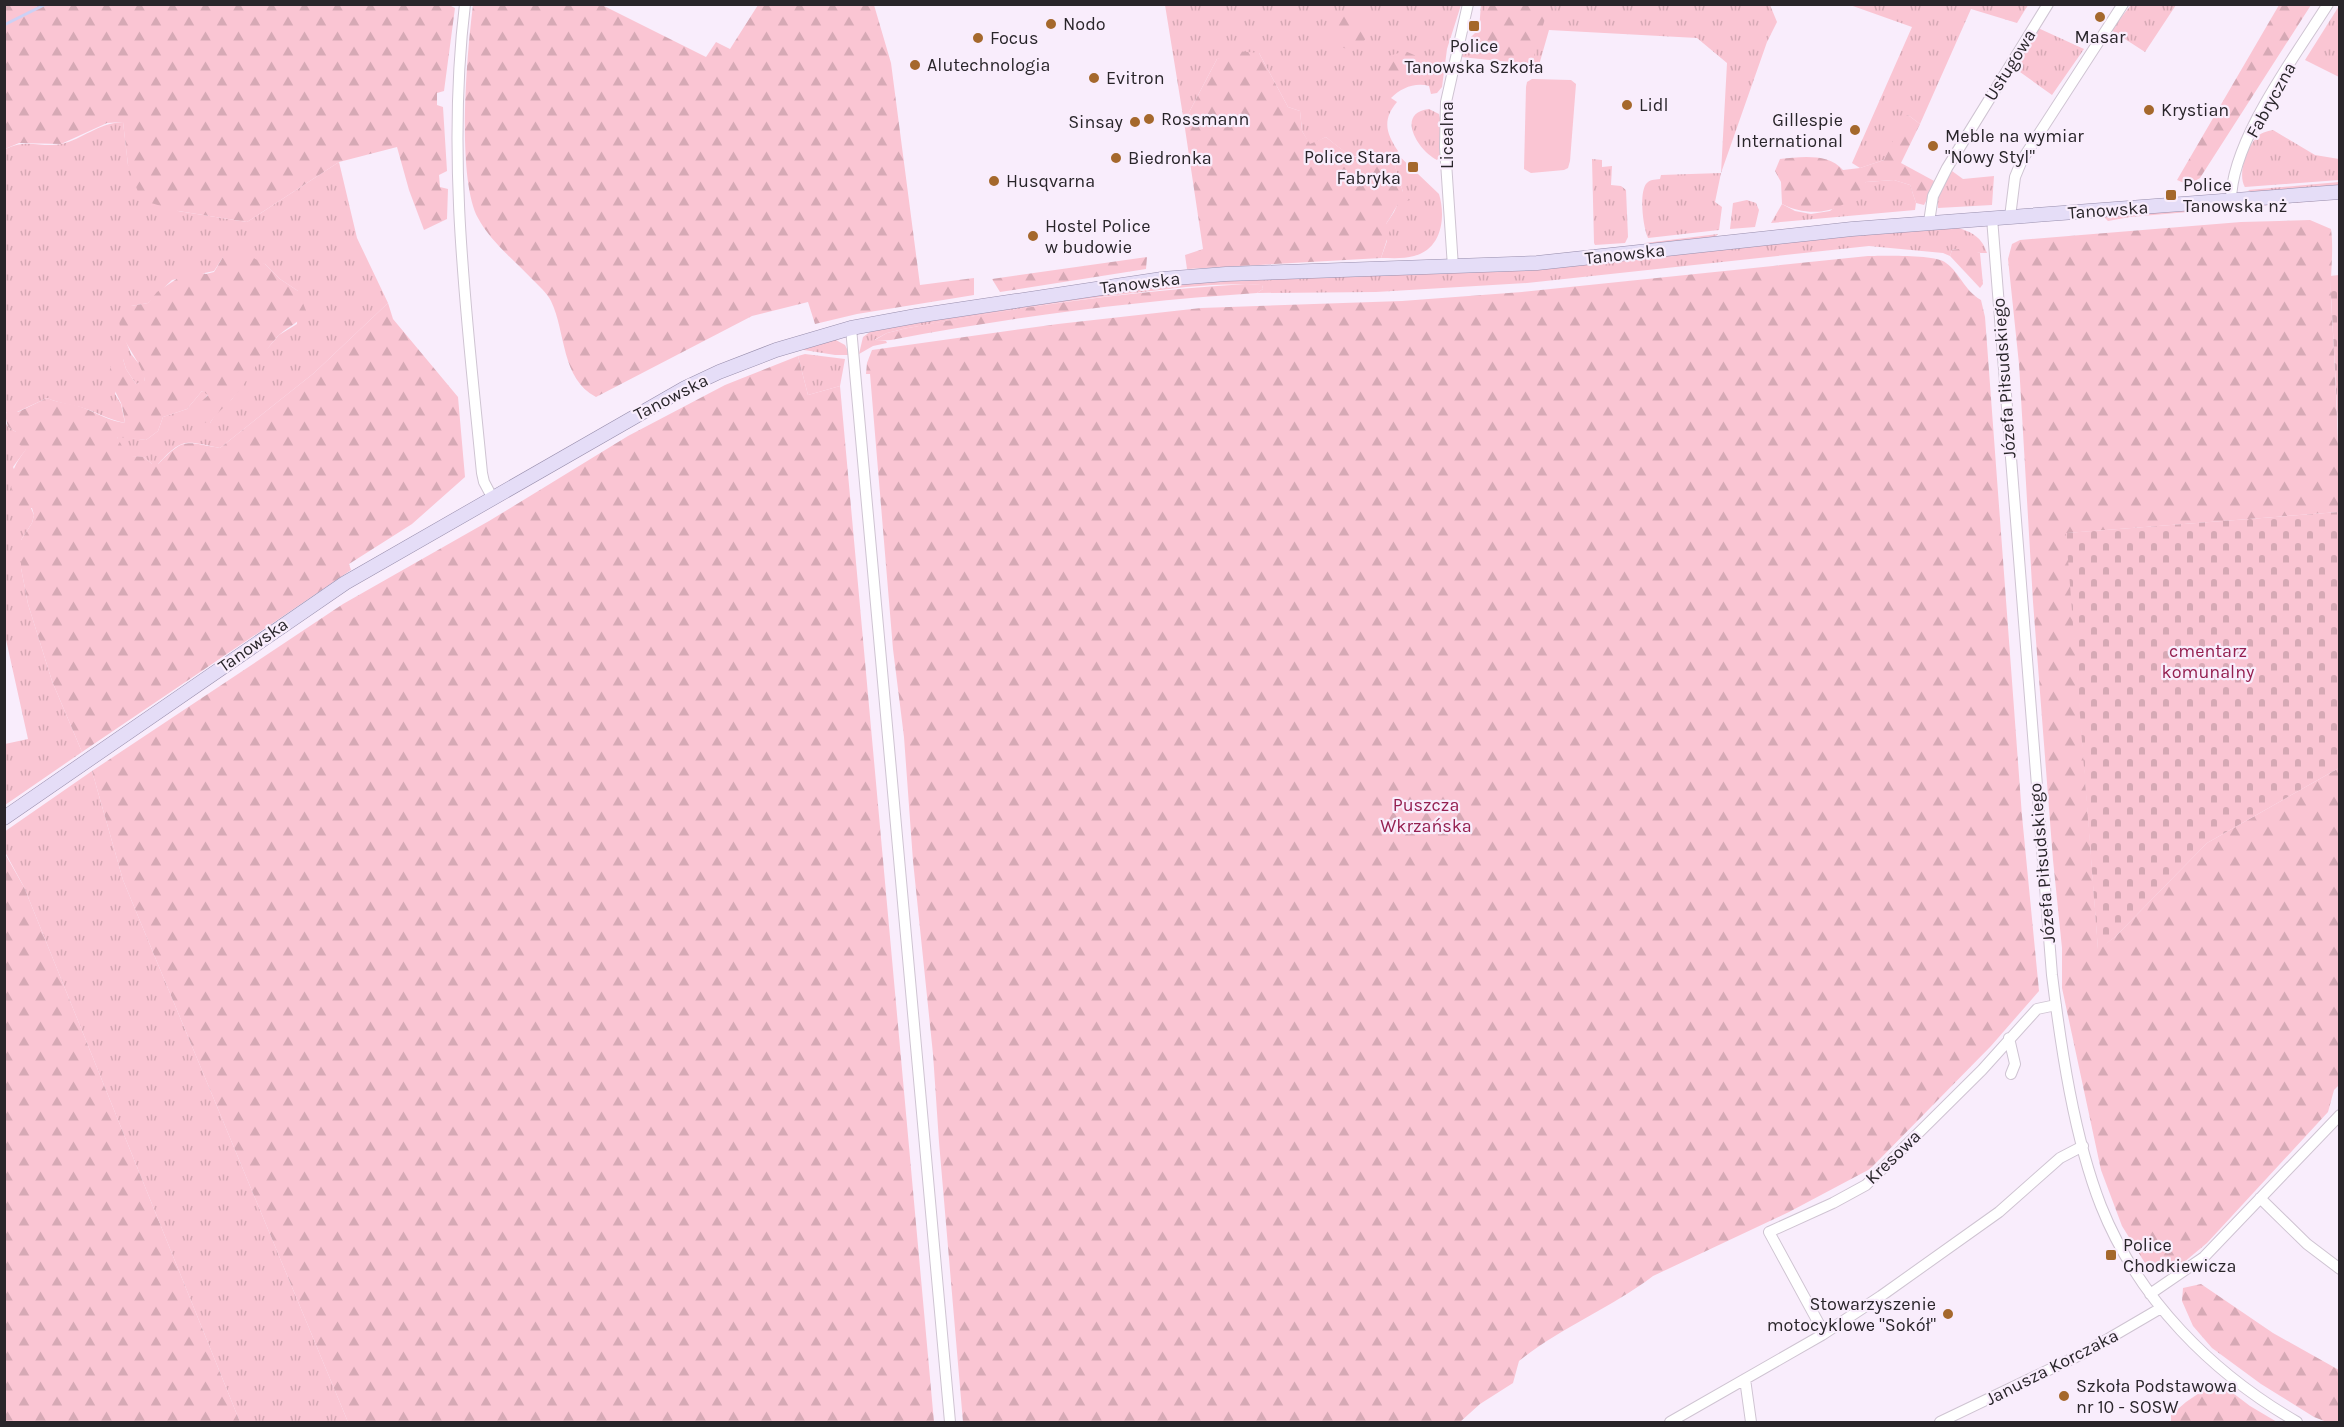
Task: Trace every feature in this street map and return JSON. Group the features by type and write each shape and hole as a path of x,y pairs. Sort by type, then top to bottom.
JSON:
{"main road":[{"name":"Tanowska","path":"4,818 307,608 371,567 646,409 709,376 776,350 851,328 1162,279 1226,274 1454,267 1577,259 1929,222 2340,192"}],"street":[{"path":"465,4 458,86 457,171 482,473 492,497"},
{"name":"Licealna","path":"1454,267 1447,170 1446,102 1468,4"},
{"name":"Usługowa","path":"1929,222 1933,196 1947,168 2048,4"},
{"path":"2010,217 2015,177 2022,160 2123,4"},
{"name":"Fabryczna","path":"2231,201 2233,174 2257,120 2328,4"},
{"name":"Józefa Piłsudskiego","path":"1992,218 2044,888 2056,1005 2083,1146 2108,1221 2122,1250 2161,1308 2222,1370 2270,1406 2297,1422"},
{"path":"851,328 950,1422"},
{"name":"Kresowa","path":"1824,1333 1769,1232 1833,1203 1866,1185 1982,1070 2037,1009 2056,1005"},
{"path":"2009,1038 2015,1064 2011,1074"},
{"path":"2150,1293 2193,1267 2340,1116"},
{"path":"1670,1422 1824,1333 1938,1257 1999,1212 2060,1158 2083,1146"},
{"path":"2260,1198 2307,1244 2340,1269"},
{"name":"Janusza Korczaka","path":"1940,1422 2084,1353 2161,1308"},
{"path":"1745,1379 1751,1422"}],"green space":[{"path":"447,4 455,8 444,91 437,93 437,105 443,107 447,171 439,175 440,187 448,189 447,219 424,230 409,190 397,147 339,162 247,222 178,211 141,200 128,165 123,122 107,123 61,144 19,143 5,149 5,5"},
{"path":"1557,4 1770,5 1777,22 1767,42 1721,173 1727,63 1697,38 1549,30 1539,65 1461,57 1471,37 1479,29 1481,5 1556,5 1555,10"},
{"path":"473,5 602,5 706,57 716,42 730,49 758,5 874,5 891,63 920,285 974,278 974,295 857,314 815,324 808,302 752,316 596,397 576,379 570,367 556,313 549,298 489,235 478,218 471,199 467,174 465,114"},
{"path":"1165,5 1461,5 1447,49 1442,87 1437,93 1431,94 1429,86 1424,85 1413,85 1399,91 1391,98 1397,102 1389,115 1387,126 1398,151 1396,153 1439,194 1442,222 1431,247 1410,257 1381,258 1387,241 1386,224 1403,192 1391,153 1356,156 1343,150 1326,137 1310,145 1302,131 1300,111 1288,107 1259,53 1217,59 1184,122"},
{"path":"1487,5 1549,5 1532,63 1468,52 1481,32"},
{"path":"1850,5 2028,5 2017,23 1971,9 1920,124 1908,115 1884,160 1860,168 1852,163 1912,27"},
{"path":"2131,5 2176,5 2145,52 2111,30"},
{"path":"2279,5 2311,5 2200,178 2189,185 2177,180"},
{"path":"2339,6 2339,77 2305,60"},
{"path":"1351,10 1370,21 1366,38 1352,50 1336,46 1330,31 1340,13"},
{"path":"2038,28 2084,49 2052,95 2013,67"},
{"path":"1237,51 1259,53 1288,107 1300,111 1302,131 1310,144 1326,137 1356,157 1391,153 1403,192 1410,200 1398,204 1386,224 1390,230 1381,258 1187,269 1185,255 1203,249 1184,122 1217,59"},
{"path":"1405,51 1421,58 1422,72 1402,80 1389,73 1384,63 1389,56"},
{"path":"1532,79 1571,80 1576,84 1570,161 1568,168 1564,170 1531,173 1524,169 1526,87 1527,82"},
{"path":"1429,109 1439,114 1441,122 1441,155 1437,160 1423,149 1413,133 1413,117"},
{"path":"1908,115 1920,124 1901,163 1936,182 1924,205 1916,203 1910,185 1894,180 1866,182 1849,201 1828,210 1805,211 1782,204 1781,182 1775,171 1780,159 1814,157 1830,161 1843,170 1860,168 1884,160 1904,117"},
{"path":"123,122 128,165 178,211 247,222 339,162 357,238 388,303 314,373 220,448 185,443 173,449 158,464 152,464 144,457 120,456 117,436 146,440 158,431 163,417 187,409 202,391 208,394 203,401 210,423 218,410 232,399 260,357 279,335 297,324 298,291 280,279 265,264 223,257 214,271 172,280 148,303 131,306 125,339 131,354 143,369 145,382 136,384 126,369 123,359 115,394 121,404 125,423 47,398 17,412 7,412 5,415 5,149 21,144 61,144 113,123"},
{"path":"2273,130 2315,155 2339,159 2339,180 2245,187 2242,175 2249,148 2260,135"},
{"path":"1592,159 1602,160 1602,167 1612,166 1611,185 1621,186 1626,190 1628,237 1625,243 1595,245 1594,243"},
{"path":"1952,171 1963,179 1994,176 1992,205 1938,208 1938,196"},
{"path":"1721,173 1715,202 1722,207 1719,230 1648,238 1642,203 1644,189 1648,182 1660,179 1661,175"},
{"path":"1894,180 1910,185 1916,203 1915,210 1771,223 1782,204 1795,211 1811,214 1830,211 1866,182"},
{"path":"2339,182 2339,187 2253,193 2248,190"},
{"path":"2339,199 2130,217 2108,221 2105,218 2105,216"},
{"path":"1747,200 1756,203 1759,210 1755,227 1730,229 1733,203"},
{"path":"2310,220 2331,229 2331,297 2338,431 2339,512 2067,533 2098,949 2115,937 2207,843 2339,768 2339,1085 2334,1090 2328,1112 2207,1243 2177,1268 2162,1271 2148,1268 2122,1226 2101,1170 2062,988 2062,948 2033,602 2019,364 2008,259 2012,244 2020,240 2241,222"},
{"path":"1956,227 1976,236 1987,253 1952,250 1950,256 1943,253 1869,246 1527,283 1376,292 1257,293 1263,289 1262,285 1198,286 1047,305 903,329 887,333 874,340 887,343 873,346 859,354 863,337 874,329 1128,287"},
{"path":"1718,234 1713,239 1652,246 1645,243"},
{"path":"1965,248 1980,253 1983,284 1980,288 1950,256 1952,250"},
{"path":"236,252 265,264 280,279 298,291 307,313 277,337 238,392 210,423 201,422 195,416 195,408 208,395 202,391 187,409 163,417 158,431 146,440 117,437 122,446 120,455 144,457 152,464 158,464 180,445 192,443 220,448 314,373 388,303 393,319 458,397 465,477 412,524 349,564 351,570 82,752 52,681 28,604 21,568 21,540 32,523 34,515 32,508 21,508 13,503 11,486 14,468 26,449 18,442 16,432 8,427 5,415 7,412 18,412 47,398 80,406 109,419 125,423 121,403 110,377 112,360 123,359 126,369 136,384 145,381 139,364 124,339 119,321 120,312 131,306 148,303 157,292 190,270 206,274 214,272 223,257"},
{"name":"Puszcza Wkrzańska","path":"1868,256 1921,257 1946,263 1970,291 1981,300 1985,317 2022,816 2039,991 1991,1046 1870,1169 1789,1212 1653,1276 1551,1338 1519,1361 1513,1383 1480,1404 1460,1422 963,1422 904,737 893,649 870,374 866,374 872,350 1058,324 1201,308 1402,301 1522,292"},
{"path":"1147,257 1146,269 1000,292 992,279"},
{"path":"2340,275 2339,445 2330,276"},
{"path":"1246,284 1262,285 1263,289 1257,293 1165,300 1073,311 873,341 887,333 903,329 1031,307 1160,291"},
{"path":"834,339 845,345 850,355 804,350 803,346"},
{"path":"805,354 845,359 840,386 808,395 798,356"},
{"path":"798,356 808,395 840,386 934,1422 348,1422 123,880 92,771 343,604 489,521 628,436 725,385"},
{"path":"4,420 27,448 13,467 34,515 32,523 21,540 21,568 28,604 52,681 82,752 5,805 5,744 28,739 5,635"},
{"name":"cmentarz komunalny","path":"2339,512 2339,768 2207,843 2115,937 2098,950 2066,533"},
{"path":"92,771 123,880 348,1422 240,1422 24,887 5,852 4,832"},
{"path":"4,852 24,887 240,1422 5,1422"},
{"path":"2201,1284 2273,1333 2339,1370 2339,1422 2327,1422 2314,1417 2261,1384 2212,1348 2193,1326 2182,1301 2183,1288"},
{"path":"2217,1381 2250,1406 2277,1422 2171,1422 2171,1415"}],"waterway":[{"path":"4,25 46,4"}],"place":[{"name":"Masar","path":"2100,17"},
{"name":"Nodo","path":"1051,24"},
{"name":"Police Tanowska Szkoła","path":"1474,26"},
{"name":"Focus","path":"978,38"},
{"name":"Alutechnologia","path":"915,65"},
{"name":"Evitron","path":"1094,78"},
{"name":"Lidl","path":"1627,105"},
{"name":"Krystian","path":"2149,110"},
{"name":"Rossmann","path":"1149,119"},
{"name":"Sinsay","path":"1135,122"},
{"name":"Gillespie International","path":"1855,130"},
{"name":"Meble na wymiar \"Nowy Styl\"","path":"1933,146"},
{"name":"Biedronka","path":"1116,158"},
{"name":"Police Stara Fabryka","path":"1413,167"},
{"name":"Husqvarna","path":"994,181"},
{"name":"Police Tanowska nż","path":"2171,195"},
{"name":"Hostel Police w budowie","path":"1033,236"},
{"name":"Police Chodkiewicza","path":"2111,1255"},
{"name":"Stowarzyszenie motocyklowe \"Sokół\"","path":"1948,1314"},
{"name":"Szkoła Podstawowa nr 10 - SOSW","path":"2064,1396"}]}
